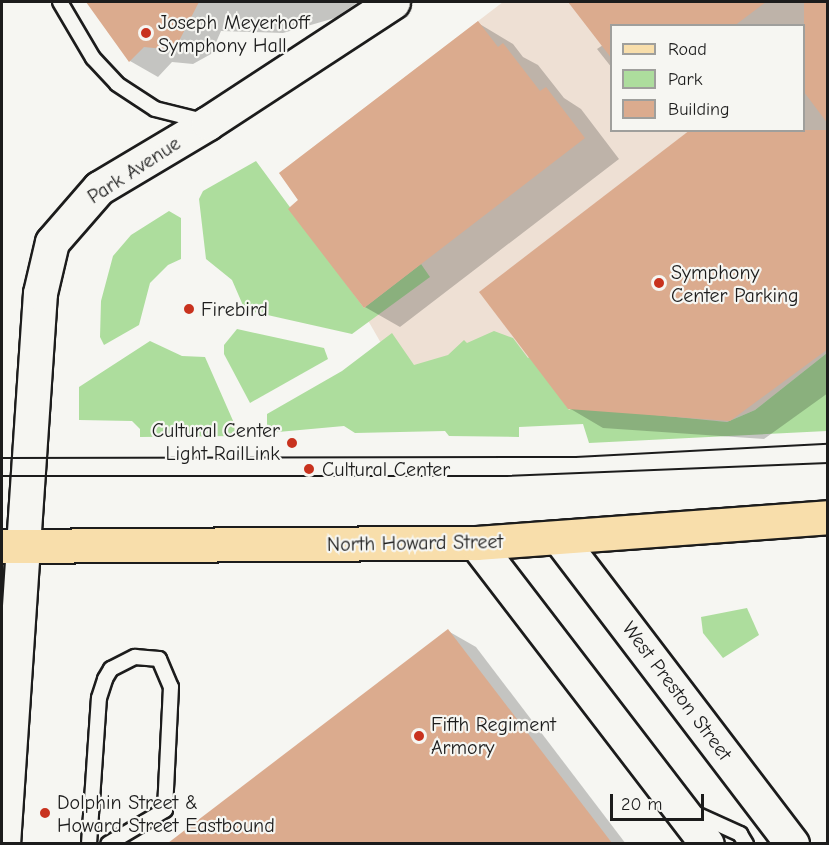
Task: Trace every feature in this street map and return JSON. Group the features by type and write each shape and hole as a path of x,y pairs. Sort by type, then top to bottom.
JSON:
{"main road":[{"name":"Park Avenue","path":"3,843 14,546 40,293 52,242 99,188 208,123 393,2"},
{"name":"North Howard Street","path":"14,546 476,543 560,539 828,517"},
{"name":"West Preston Street","path":"560,539 792,843"},
{"path":"476,543 707,843"}],"lane":[{"path":"60,2 93,58 117,84 155,109 208,123"},
{"path":"89,843 99,698 105,679 111,669 135,657 159,659 165,665 171,687 165,810 108,843"},
{"path":"679,806 740,834 746,843"}],"shaded area":[{"path":"503,2 827,2 827,353 755,410 727,422 563,411 416,373 389,357 366,317 282,213 298,200 279,173"}],"green space":[{"path":"256,161 364,308 421,264 430,277 352,334 245,310 232,280 206,259 199,199 203,191"},
{"path":"169,211 181,218 181,259 168,265 150,283 139,325 104,345 100,337 101,301 113,256 131,235"},
{"path":"237,329 324,348 328,359 250,403 224,354 224,345"},
{"path":"494,331 513,338 528,358 532,355 569,410 573,407 727,422 755,410 827,353 827,431 589,443 583,424 519,427 519,437 449,436 445,431 355,433 344,426 267,433 267,414 342,371 392,333 414,365 448,355 464,340 467,343"},
{"path":"150,341 182,356 205,357 234,423 235,436 140,437 140,429 132,421 79,420 79,387"},
{"path":"747,608 759,635 723,658 703,633 701,617"}],"building":[{"name":"Joseph Meyerhoff Symphony Hall","path":"86,2 199,2 178,43 164,49 144,47 129,62"},
{"path":"568,2 766,2 737,24 610,24 610,56"},
{"path":"804,2 828,2 828,124 805,93"},
{"path":"478,21 498,47 503,43 540,91 546,87 585,138 364,308 288,209 298,200 279,173"},
{"name":"Symphony Center Parking","path":"828,130 828,349 730,421 568,409 479,292 687,132"},
{"name":"Fifth Regiment Armory","path":"448,629 612,843 168,843"}],"tram line":[{"path":"2,458 576,457 828,444"},
{"path":"2,476 507,476 828,463"}],"place":[{"name":"Joseph Meyerhoff Symphony Hall","path":"146,33"},
{"name":"Symphony Center Parking","path":"659,283"},
{"name":"Firebird","path":"189,309"},
{"name":"Cultural Center Light RailLink","path":"292,443"},
{"name":"Cultural Center","path":"309,469"},
{"name":"Fifth Regiment Armory","path":"419,736"},
{"name":"Dolphin Street & Howard Street Eastbound","path":"45,813"}]}
